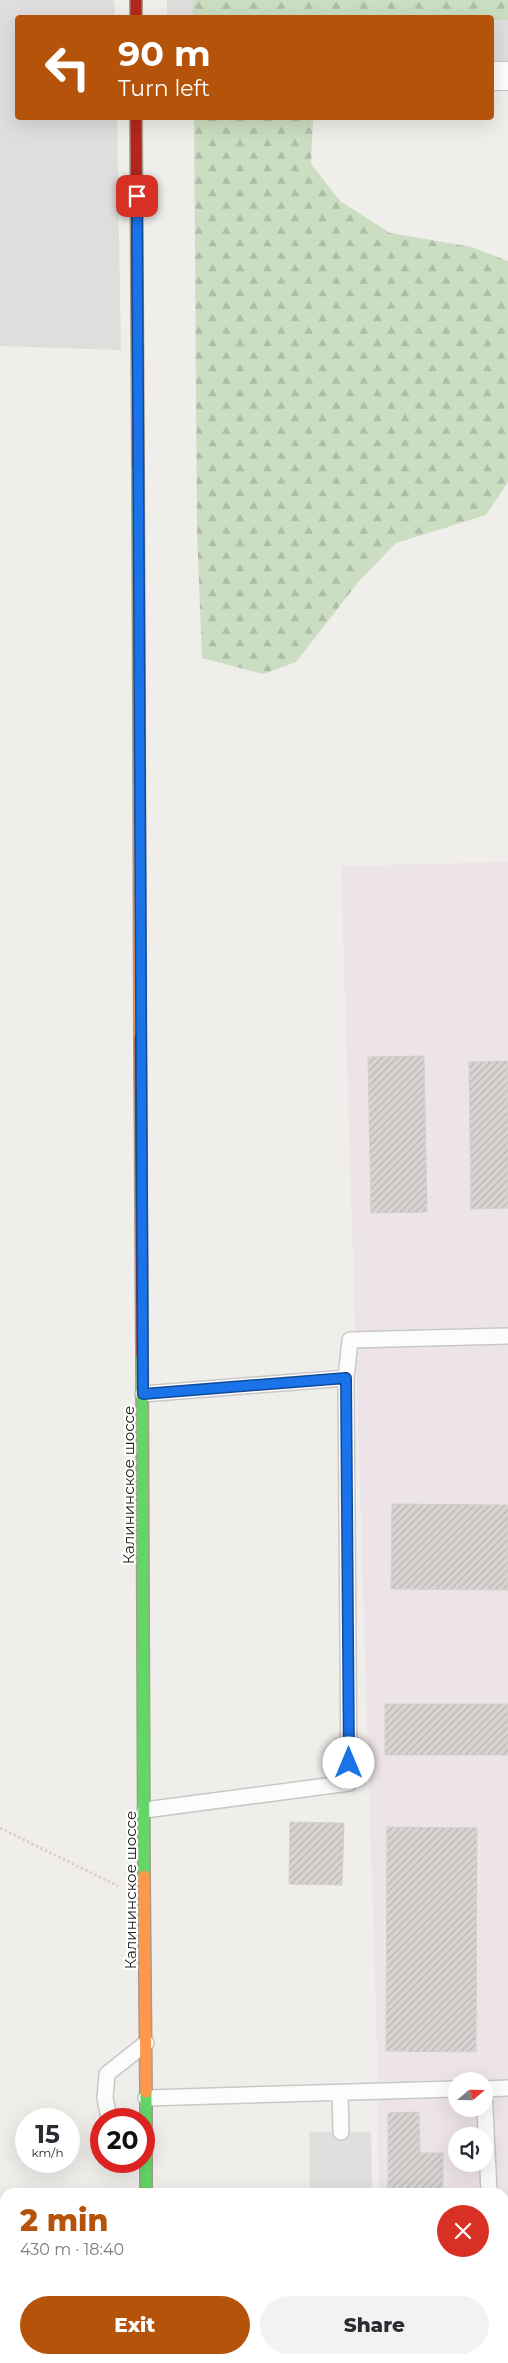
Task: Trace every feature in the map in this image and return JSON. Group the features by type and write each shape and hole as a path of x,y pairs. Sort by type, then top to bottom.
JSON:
{"main road":[{"path":"136,0 136,15"},
{"name":"Калининское шоссе","path":"136,120 146,2108"},
{"name":"Калининское шоссе","path":"146,2173 146,2188"}],"street":[{"path":"494,76 508,76"}],"lane":[{"path":"145,1810 349,1783 346,1378 350,1340 508,1336"},
{"path":"143,1394 346,1378"},
{"path":"107,2108 105,2098 107,2074 146,2043"},
{"path":"493,2089 508,2088"},
{"path":"146,2098 448,2089"},
{"path":"340,2093 341,2132"},
{"path":"485,2118 489,2188"}],"path":[{"path":"0,1828 145,1900"}],"shaded area":[{"path":"0,0 114,0 115,15 15,15 15,120 117,120 121,350 0,346"},
{"path":"167,0 508,0 508,67 494,67 494,15 167,15"},
{"path":"508,862 508,2188 379,2188 377,2049 341,866"},
{"path":"309,2132 371,2132 372,2188 310,2188"}],"green space":[{"path":"193,0 508,0 508,20 494,20 494,15 193,15"},
{"path":"194,120 313,120 311,164 340,201 390,233 472,247 508,261 508,482 486,515 396,543 360,580 296,662 263,674 202,658 197,533"}],"building":[{"path":"424,1056 427,1212 371,1213 368,1057"},
{"path":"508,1061 508,1208 471,1209 469,1062"},
{"path":"392,1504 508,1505 508,1590 391,1589"},
{"path":"385,1704 508,1704 508,1755 385,1755"},
{"path":"290,1822 344,1823 342,1885 289,1884"},
{"path":"387,1827 477,1828 476,2052 386,2051"},
{"path":"419,2112 420,2153 443,2153 443,2188 388,2188 388,2113"}],"traffic: fast":[{"path":"138,467 139,722"},
{"path":"142,1356 144,1876"},
{"path":"146,2092 146,2188"}],"traffic: slow":[{"path":"139,722 140,1038"},
{"path":"144,1876 146,2092"}],"traffic: jam":[{"path":"136,0 136,15"},
{"path":"136,120 138,467"},
{"path":"140,1038 142,1356"}],"route":[{"path":"137,196 143,1394 346,1378 349,1763"}]}
